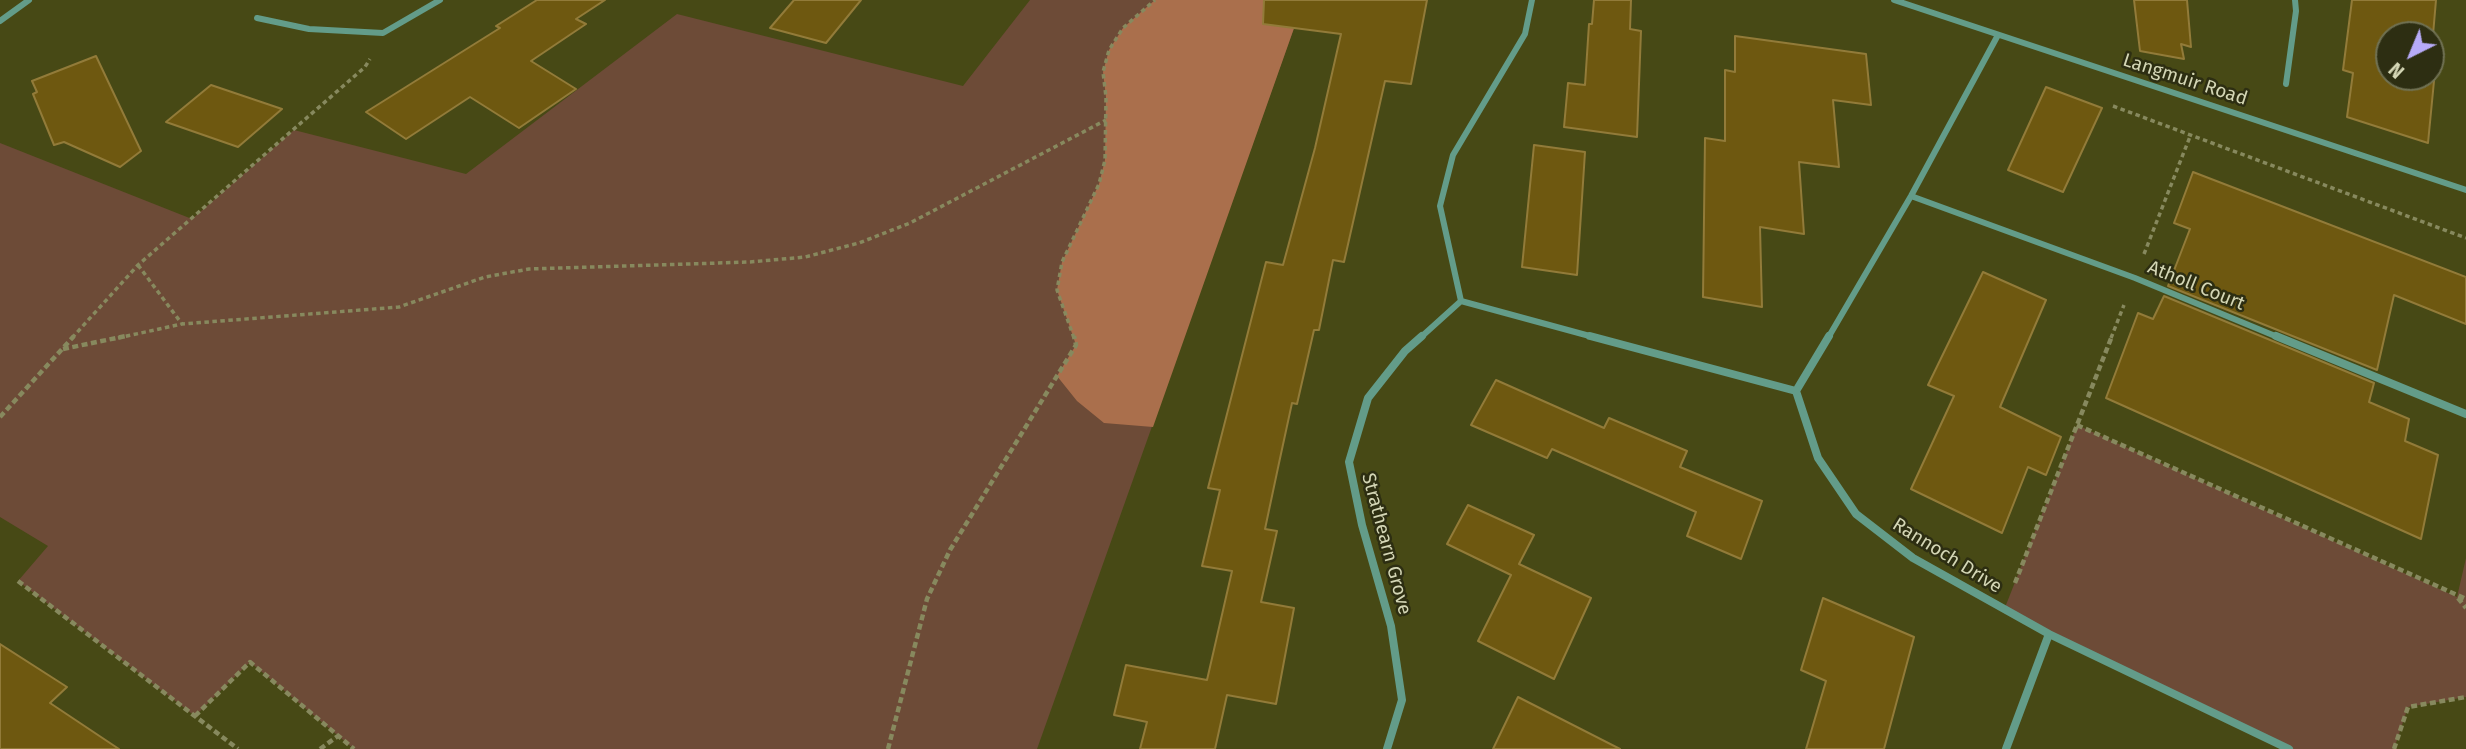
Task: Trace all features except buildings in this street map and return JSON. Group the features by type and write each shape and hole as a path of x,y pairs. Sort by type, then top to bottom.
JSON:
{"street":[{"path":"0,21 29,0"},
{"path":"257,18 309,29 383,33 440,0"},
{"path":"1532,0 1525,34 1453,155 1440,206 1461,301 1796,391 1911,196 1998,35"},
{"name":"Langmuir Road","path":"1894,0 2466,190"},
{"path":"2286,84 2296,12 2295,0"},
{"name":"Atholl Court","path":"1911,196 2135,278 2466,414"},
{"name":"Strathearn Grove","path":"1387,749 1402,699 1391,626 1362,525 1349,462 1368,398 1405,351 1461,301"},
{"name":"Rannoch Drive","path":"1796,391 1818,458 1856,514 1913,558 2049,634 2289,749"},
{"path":"2006,749 2049,634"}],"path":[{"path":"888,749 926,599 950,550 1076,345 1068,315 1057,290 1062,262 1099,184 1105,160 1103,72 1110,50 1123,28 1155,0"},
{"path":"0,417 138,265 365,67 383,33"},
{"path":"2102,102 2466,238"},
{"path":"64,349 182,324 399,307 485,276 529,269 750,262 805,257 859,243 910,223 1106,120"},
{"path":"2004,610 2191,135"},
{"path":"138,265 182,324"},
{"path":"2077,425 2466,599"},
{"path":"19,581 238,749"},
{"path":"2457,597 2466,608"},
{"path":"195,716 250,662 354,749"},
{"path":"2394,749 2408,707 2466,697"},
{"path":"320,749 338,736"}],"shaded area":[{"path":"1030,0 1304,0 1037,749 354,749 250,662 195,716 18,581 48,546 0,517 0,143 192,219 294,130 466,174 677,14 963,86"},
{"path":"1155,0 1304,0 1153,427 1104,423 1077,401 1057,376 1076,345 1057,290 1062,262 1099,184 1105,160 1106,97 1103,72 1109,50 1123,28"},
{"path":"2077,425 2457,597 2466,558 2466,697 2408,707 2394,749 2289,749 2004,610"}]}
